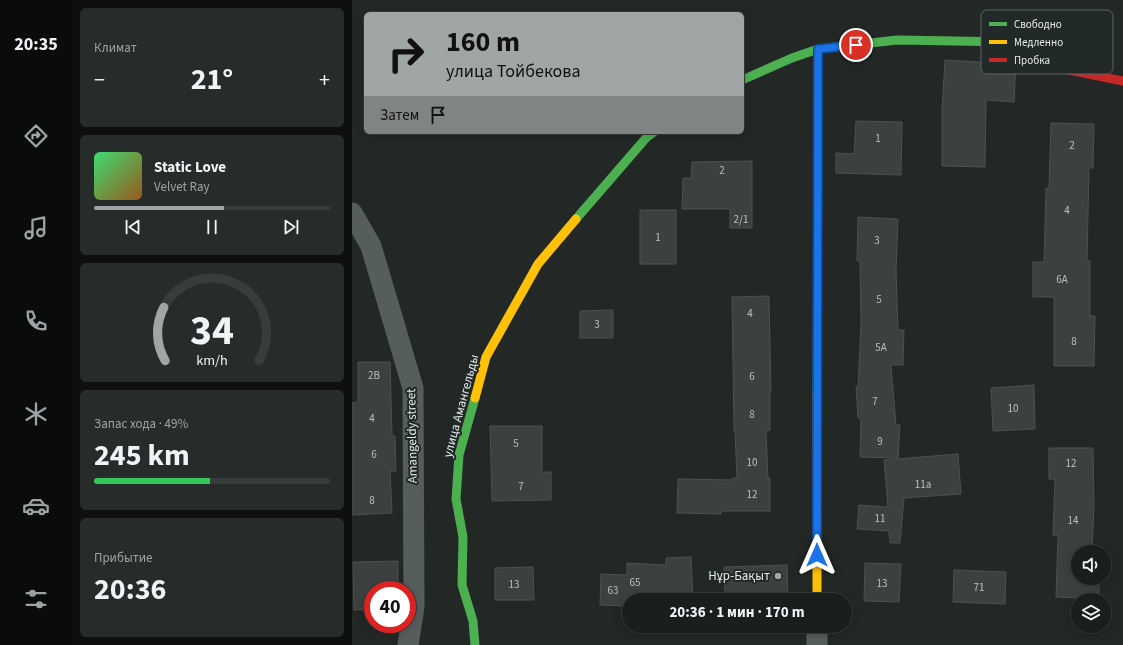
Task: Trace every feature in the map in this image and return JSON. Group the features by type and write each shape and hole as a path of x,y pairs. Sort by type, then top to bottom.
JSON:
{"street":[{"path":"744,79 792,58 818,49 897,40 981,41"},
{"path":"817,593 818,49"},
{"path":"1093,74 1123,80"},
{"name":"улица Амангельды","path":"475,645 473,621 462,585 463,537 456,499 459,455 486,357 538,264 646,138 651,134"},
{"name":"Amangeldy street","path":"352,213 371,246 413,388 414,607 408,645"},
{"path":"817,633 817,645"}],"building":[{"path":"945,60 981,62 981,74 1015,74 1014,102 986,100 985,167 942,166 942,110"},
{"path":"856,121 902,122 901,175 836,173 836,153 854,154"},
{"path":"1051,123 1094,124 1093,168 1089,168 1087,261 1090,261 1090,316 1095,316 1094,366 1054,366 1054,297 1033,297 1033,262 1044,262 1046,188 1049,188"},
{"path":"752,161 752,228 730,228 730,209 682,209 683,178 691,178 692,162"},
{"path":"640,210 676,210 676,264 640,264"},
{"path":"858,217 898,219 896,271 898,330 904,330 903,365 891,365 896,425 900,425 898,458 860,457 861,418 858,418 856,387 858,387 861,323 860,261 857,261"},
{"path":"769,296 771,392 770,430 766,431 768,478 770,478 770,511 721,511 721,514 677,513 678,479 733,480 733,478 737,478 734,431 732,297"},
{"path":"613,310 613,338 580,338 580,311"},
{"path":"358,362 390,362 392,436 395,436 396,471 390,471 392,513 352,515 352,403 358,402"},
{"path":"1034,385 1035,429 993,431 991,388"},
{"path":"490,426 542,426 542,472 551,472 551,500 492,501"},
{"path":"1049,448 1093,448 1094,506 1092,545 1071,545 1071,585 1099,585 1099,593 1071,593 1071,598 1056,597 1058,535 1053,535 1055,479 1049,479"},
{"path":"958,454 961,494 904,498 900,543 890,543 889,531 857,529 859,505 888,507 884,460"},
{"path":"691,557 693,593 622,593 622,606 600,605 601,574 627,575 627,563 666,565 666,558"},
{"path":"398,561 398,581 364,581 364,609 354,610 353,562"},
{"path":"865,563 901,564 899,602 864,601"},
{"path":"787,565 788,593 725,593 724,567"},
{"path":"533,567 534,600 495,600 495,568"},
{"path":"954,570 1006,572 1005,604 953,602"}],"traffic: fast":[{"path":"744,79 792,58 818,49 897,40 981,41"},
{"path":"817,392 818,108"},
{"path":"576,219 646,138 651,134"},
{"path":"475,398 459,455 456,499 463,537 462,585 473,621 475,645"}],"traffic: slow":[{"path":"818,49 818,108"},
{"path":"475,398 486,357 538,264 576,219"},
{"path":"817,392 817,593"}],"traffic: jam":[{"path":"1089,74 1123,81"}],"place":[{"name":"Нұр-Бақыт","path":"778,576"}],"route":[{"path":"817,555 818,49 856,45"}]}
